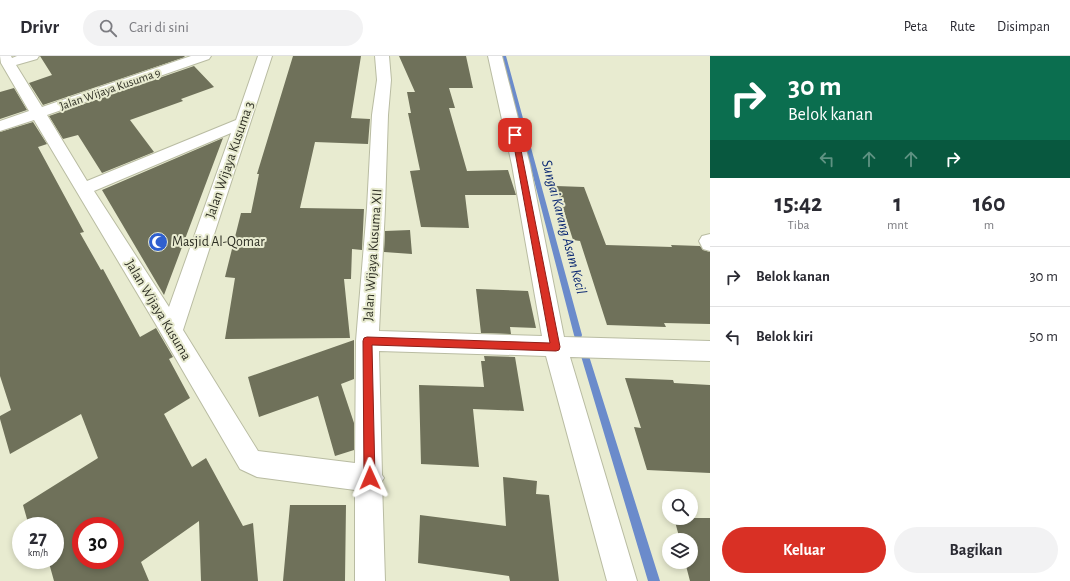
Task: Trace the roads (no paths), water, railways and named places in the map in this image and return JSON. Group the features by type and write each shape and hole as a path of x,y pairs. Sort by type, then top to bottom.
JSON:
{"street":[{"path":"6,60 32,56"},
{"name":"Jalan Wijaya Kusuma 9","path":"0,126 204,56"},
{"name":"Jalan Wijaya Kusuma 3","path":"172,331 265,56"},
{"name":"Jalan Wijaya Kusuma XII","path":"370,581 370,478 367,341 376,208 380,115 384,80 382,56"},
{"path":"495,56 521,165 556,347 622,581"},
{"name":"Jalan Wijaya Kusuma","path":"6,60 83,189 172,331 242,450 250,460 258,464 370,478"},
{"path":"83,189 242,123"},
{"path":"367,341 710,351"}],"waterway":[{"name":"Sungai Karang Asam Kecil","path":"504,56 578,335"},
{"name":"Sungai Karang Asam Kecil","path":"585,356 654,581"}],"place":[{"name":"Masjid Al-Qomar","path":"158,242"}]}
